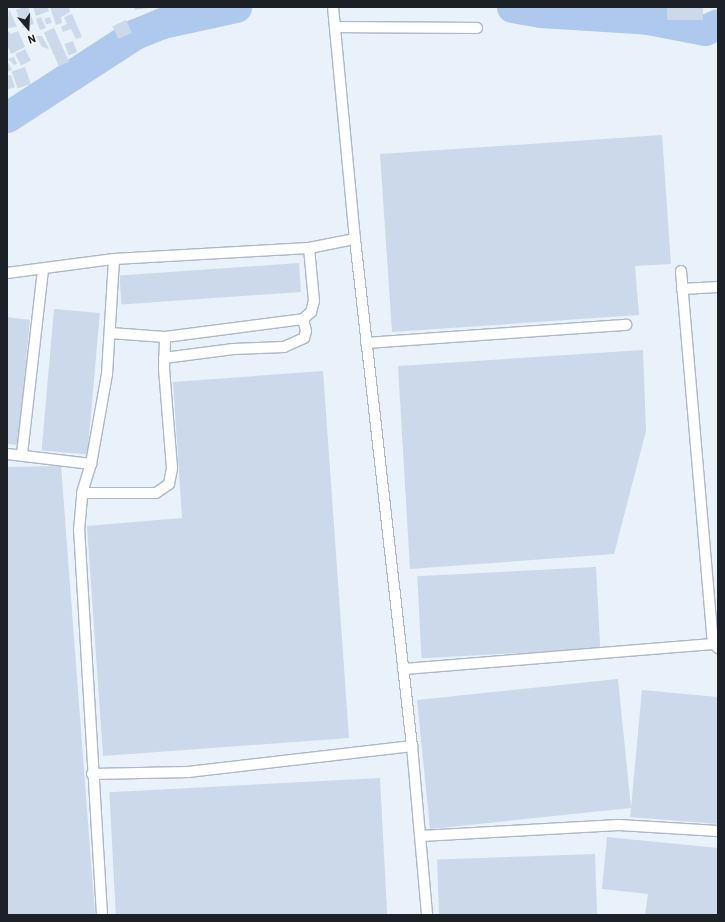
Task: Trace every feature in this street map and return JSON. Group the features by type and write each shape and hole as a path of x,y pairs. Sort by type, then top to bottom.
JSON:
{"lane":[{"path":"333,7 366,343 412,746 427,915"},
{"path":"335,27 477,28"},
{"path":"7,273 114,259 309,248 355,239"},
{"path":"110,333 165,337 303,319 311,312 314,301 309,248"},
{"path":"102,915 78,531 82,493 91,464 107,374 114,259"},
{"path":"22,454 42,269"},
{"path":"403,669 716,646 681,272"},
{"path":"682,289 718,287"},
{"path":"164,358 233,349 284,347 304,338 306,332 303,319"},
{"path":"366,343 626,325"},
{"path":"82,493 156,493 169,484 172,468 164,358 165,337"},
{"path":"7,454 22,454 91,464"},
{"path":"92,774 188,772 412,746"},
{"path":"421,836 619,825 718,831"}],"building":[{"path":"28,7 34,24 23,28 16,10"},
{"path":"33,7 47,7 49,11 36,16"},
{"path":"50,7 69,7 70,12 61,17 62,23 56,25"},
{"path":"134,7 148,7 148,8 135,10"},
{"path":"667,7 703,7 703,20 667,20"},
{"path":"9,9 17,27 7,28"},
{"path":"72,14 82,37 76,39 71,29 63,32 61,27 67,24 64,17"},
{"path":"41,17 46,28 40,30 36,19"},
{"path":"50,17 52,23 46,25 44,19"},
{"path":"126,20 132,33 118,39 112,26"},
{"path":"54,28 69,62 59,66 44,32"},
{"path":"7,30 11,34 18,31 25,47 11,54 7,45"},
{"path":"36,36 42,36 49,49 42,47"},
{"path":"73,41 77,52 69,55 65,44"},
{"path":"25,49 31,61 21,66 15,54"},
{"path":"14,57 17,64 14,65 8,59"},
{"path":"7,61 12,70 7,72"},
{"path":"25,67 31,84 18,89 12,72"},
{"path":"11,75 15,87 7,90 7,76"},
{"path":"662,135 671,264 635,266 639,315 392,332 380,154"},
{"path":"299,263 301,292 121,304 119,276"},
{"path":"54,309 100,313 87,454 42,450"},
{"path":"7,317 30,320 18,445 7,444"},
{"path":"643,350 646,431 614,554 410,569 398,366"},
{"path":"323,371 349,738 103,756 87,526 182,518 173,382"},
{"path":"61,466 95,915 7,915 7,467"},
{"path":"596,567 600,649 422,658 417,576"},
{"path":"618,679 631,808 430,829 417,700"},
{"path":"642,690 718,697 718,824 630,817"},
{"path":"380,778 387,915 116,915 109,792"},
{"path":"607,837 718,848 718,915 645,915 648,894 602,889"},
{"path":"595,854 597,915 439,915 437,860"}],"waterway":[{"path":"7,117 135,34 162,23 236,7"},
{"path":"512,7 541,12 648,19 705,30 718,24"}]}
